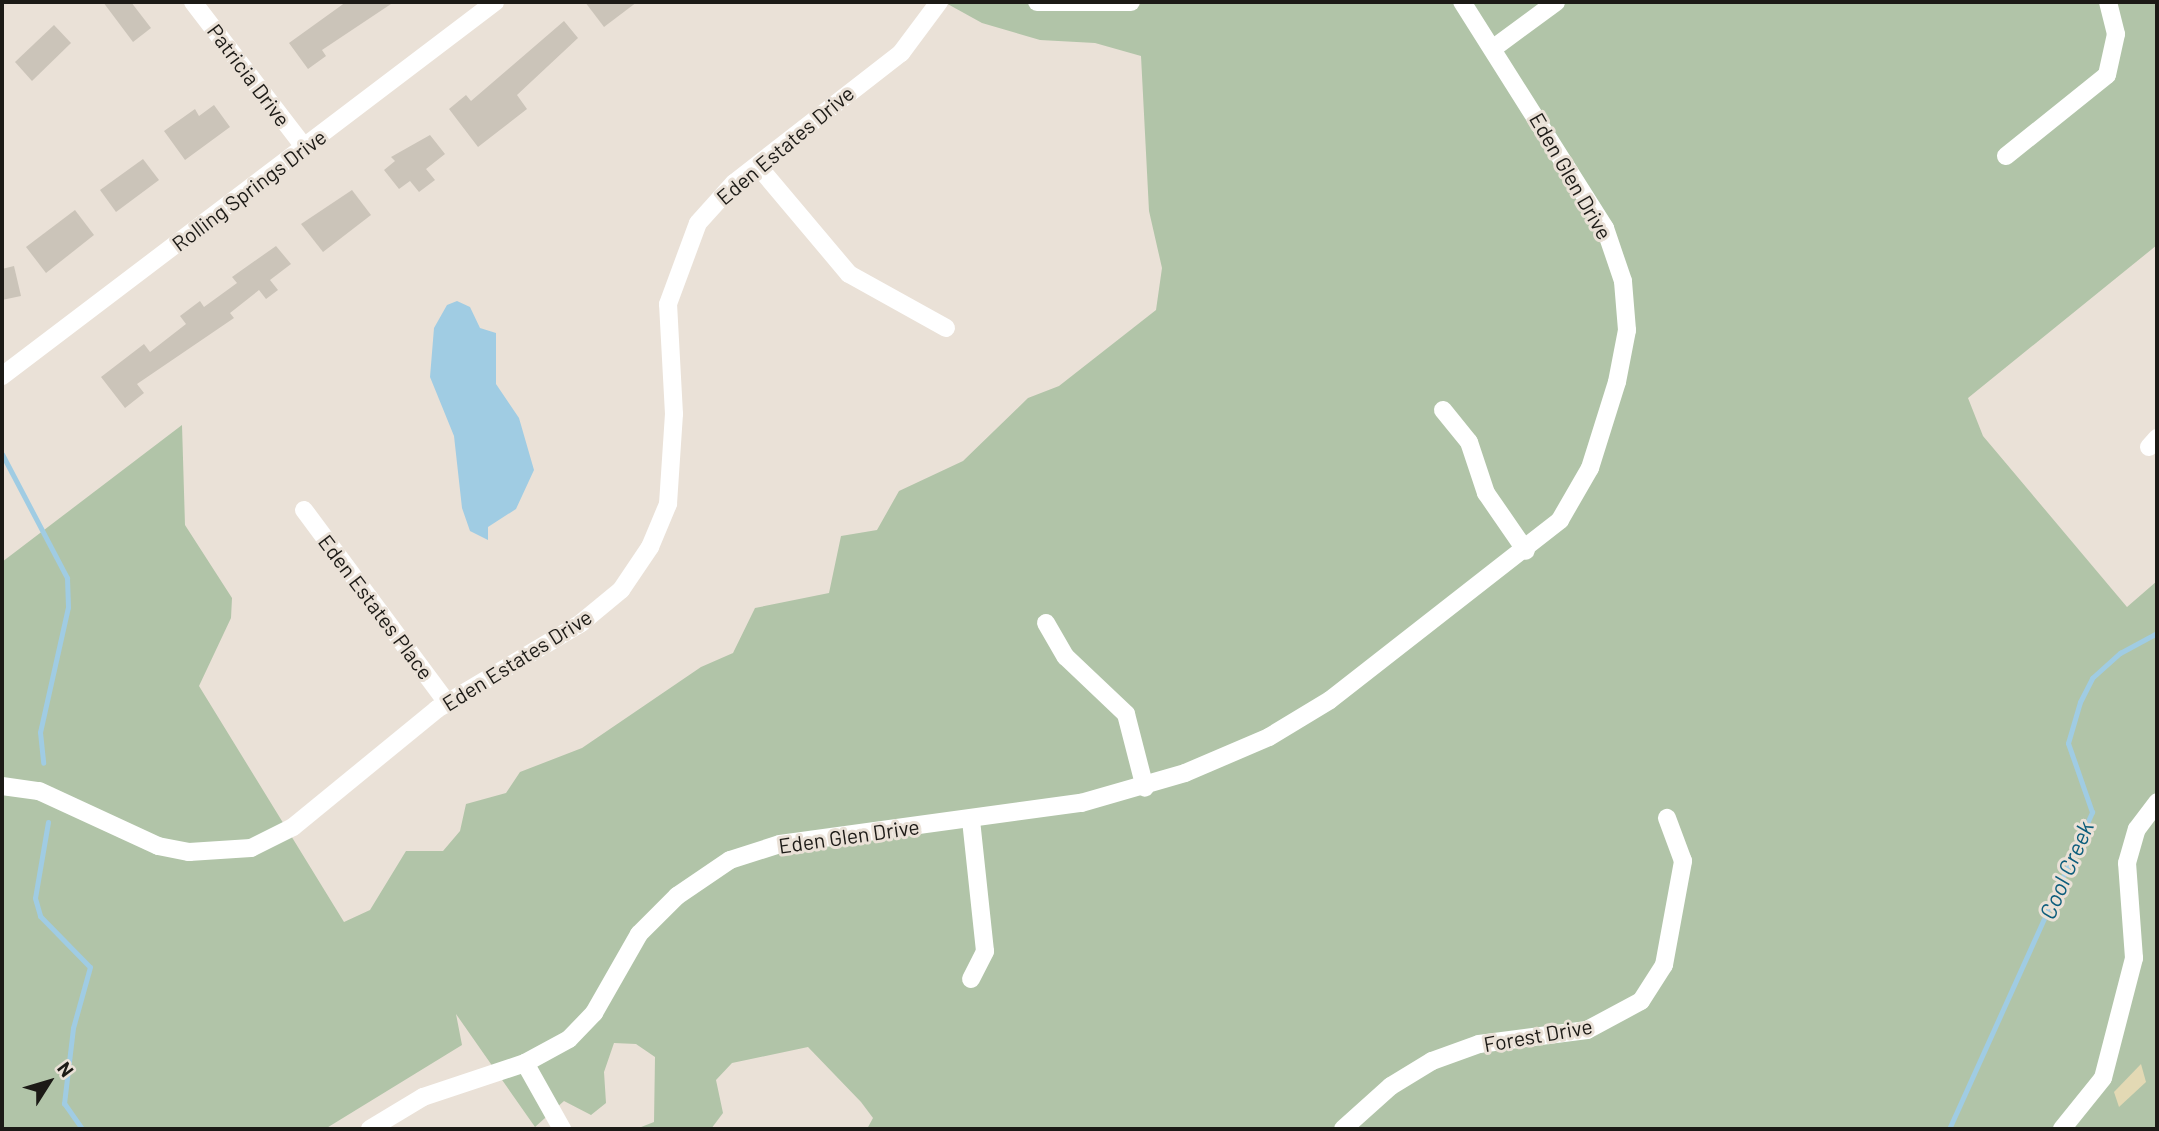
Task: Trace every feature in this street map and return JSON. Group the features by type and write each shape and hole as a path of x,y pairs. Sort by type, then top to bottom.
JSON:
{"street":[{"name":"Patricia Drive","path":"193,2 305,148"},
{"name":"Rolling Springs Drive","path":"2,376 495,2"},
{"name":"Eden Estates Drive","path":"2,786 39,791 158,846 188,852 251,848 293,827 376,755 448,704 581,624 621,590 650,547 668,504 673,466 666,343 671,293 698,223 758,166 901,53 939,2"},
{"path":"1037,2 1131,2"},
{"name":"Eden Glen Drive","path":"370,1129 423,1097 525,1063 569,1038 594,1013 639,934 677,896 730,860 780,844 971,819 1145,788 1269,737 1331,700 1526,551 1560,520 1590,468 1628,330 1623,281 1605,228 1495,47 1462,2"},
{"path":"1495,47 1556,2"},
{"path":"2006,156 2107,75 2116,34 2108,2"},
{"path":"758,166 849,274 946,328"},
{"path":"1443,410 1469,442 1486,493 1526,551"},
{"name":"Eden Estates Place","path":"304,510 448,704"},
{"path":"1046,623 1066,657 1126,714 1145,788"},
{"path":"2062,1129 2098,1088 2107,1064 2134,958 2125,872 2137,829 2157,802"},
{"name":"Forest Drive","path":"1343,1129 1391,1086 1432,1061 1479,1044 1587,1030 1641,1001 1664,965 1683,861 1667,818"},
{"path":"971,819 985,951 971,979"},
{"path":"525,1063 562,1129"}],"green space":[{"path":"944,2 2157,2 2157,245 1968,398 1983,436 2127,607 2157,581 2157,1129 867,1129 873,1118 808,1047 732,1063 716,1080 723,1113 711,1129 636,1129 654,1122 655,1057 636,1044 614,1043 604,1072 606,1103 591,1115 564,1101 535,1127 456,1014 462,1045 325,1129 2,1129 2,562 182,425 185,525 232,598 231,618 199,686 344,922 370,910 406,851 443,851 460,831 466,804 506,793 520,772 582,748 701,667 733,653 755,608 829,593 841,536 877,530 899,491 963,461 1028,398 1059,386 1156,310 1162,268 1149,211 1141,56 1095,43 1040,40 982,23"}],"sand":[{"path":"2141,1064 2146,1082 2119,1107 2114,1092"}],"water":[{"path":"457,301 470,307 480,328 496,333 496,384 519,418 534,470 516,509 488,527 488,540 470,531 462,508 454,436 430,377 434,328 447,305"}],"building":[{"path":"103,2 131,2 151,28 133,42"},
{"path":"346,2 394,2 322,50 326,56 308,69 289,43"},
{"path":"585,2 637,2 604,27"},
{"path":"564,21 578,38 517,95 527,109 478,147 449,109 466,95 471,101"},
{"path":"54,25 71,43 32,81 15,62"},
{"path":"214,105 230,127 185,160 164,131 195,109 199,116"},
{"path":"430,135 445,154 426,169 435,180 419,192 410,181 399,189 384,170 395,161 391,157"},
{"path":"143,159 159,180 116,212 100,190"},
{"path":"352,190 371,215 323,252 301,224"},
{"path":"75,210 94,235 46,273 26,247"},
{"path":"276,246 291,264 270,280 278,290 266,299 259,290 230,313 234,318 137,384 144,393 125,408 101,377 144,344 150,352 186,324 180,316 200,301 204,307 237,283 232,277"},
{"path":"14,266 21,296 2,300 2,269"}],"waterway":[{"path":"2,454 67,578 68,607 40,732 43,763"},
{"name":"Cool Creek","path":"1949,1129 2092,812 2068,743 2080,702 2092,678 2120,653 2157,633"},
{"path":"48,822 35,898 40,916 90,967 73,1028 64,1103 82,1129"}]}
